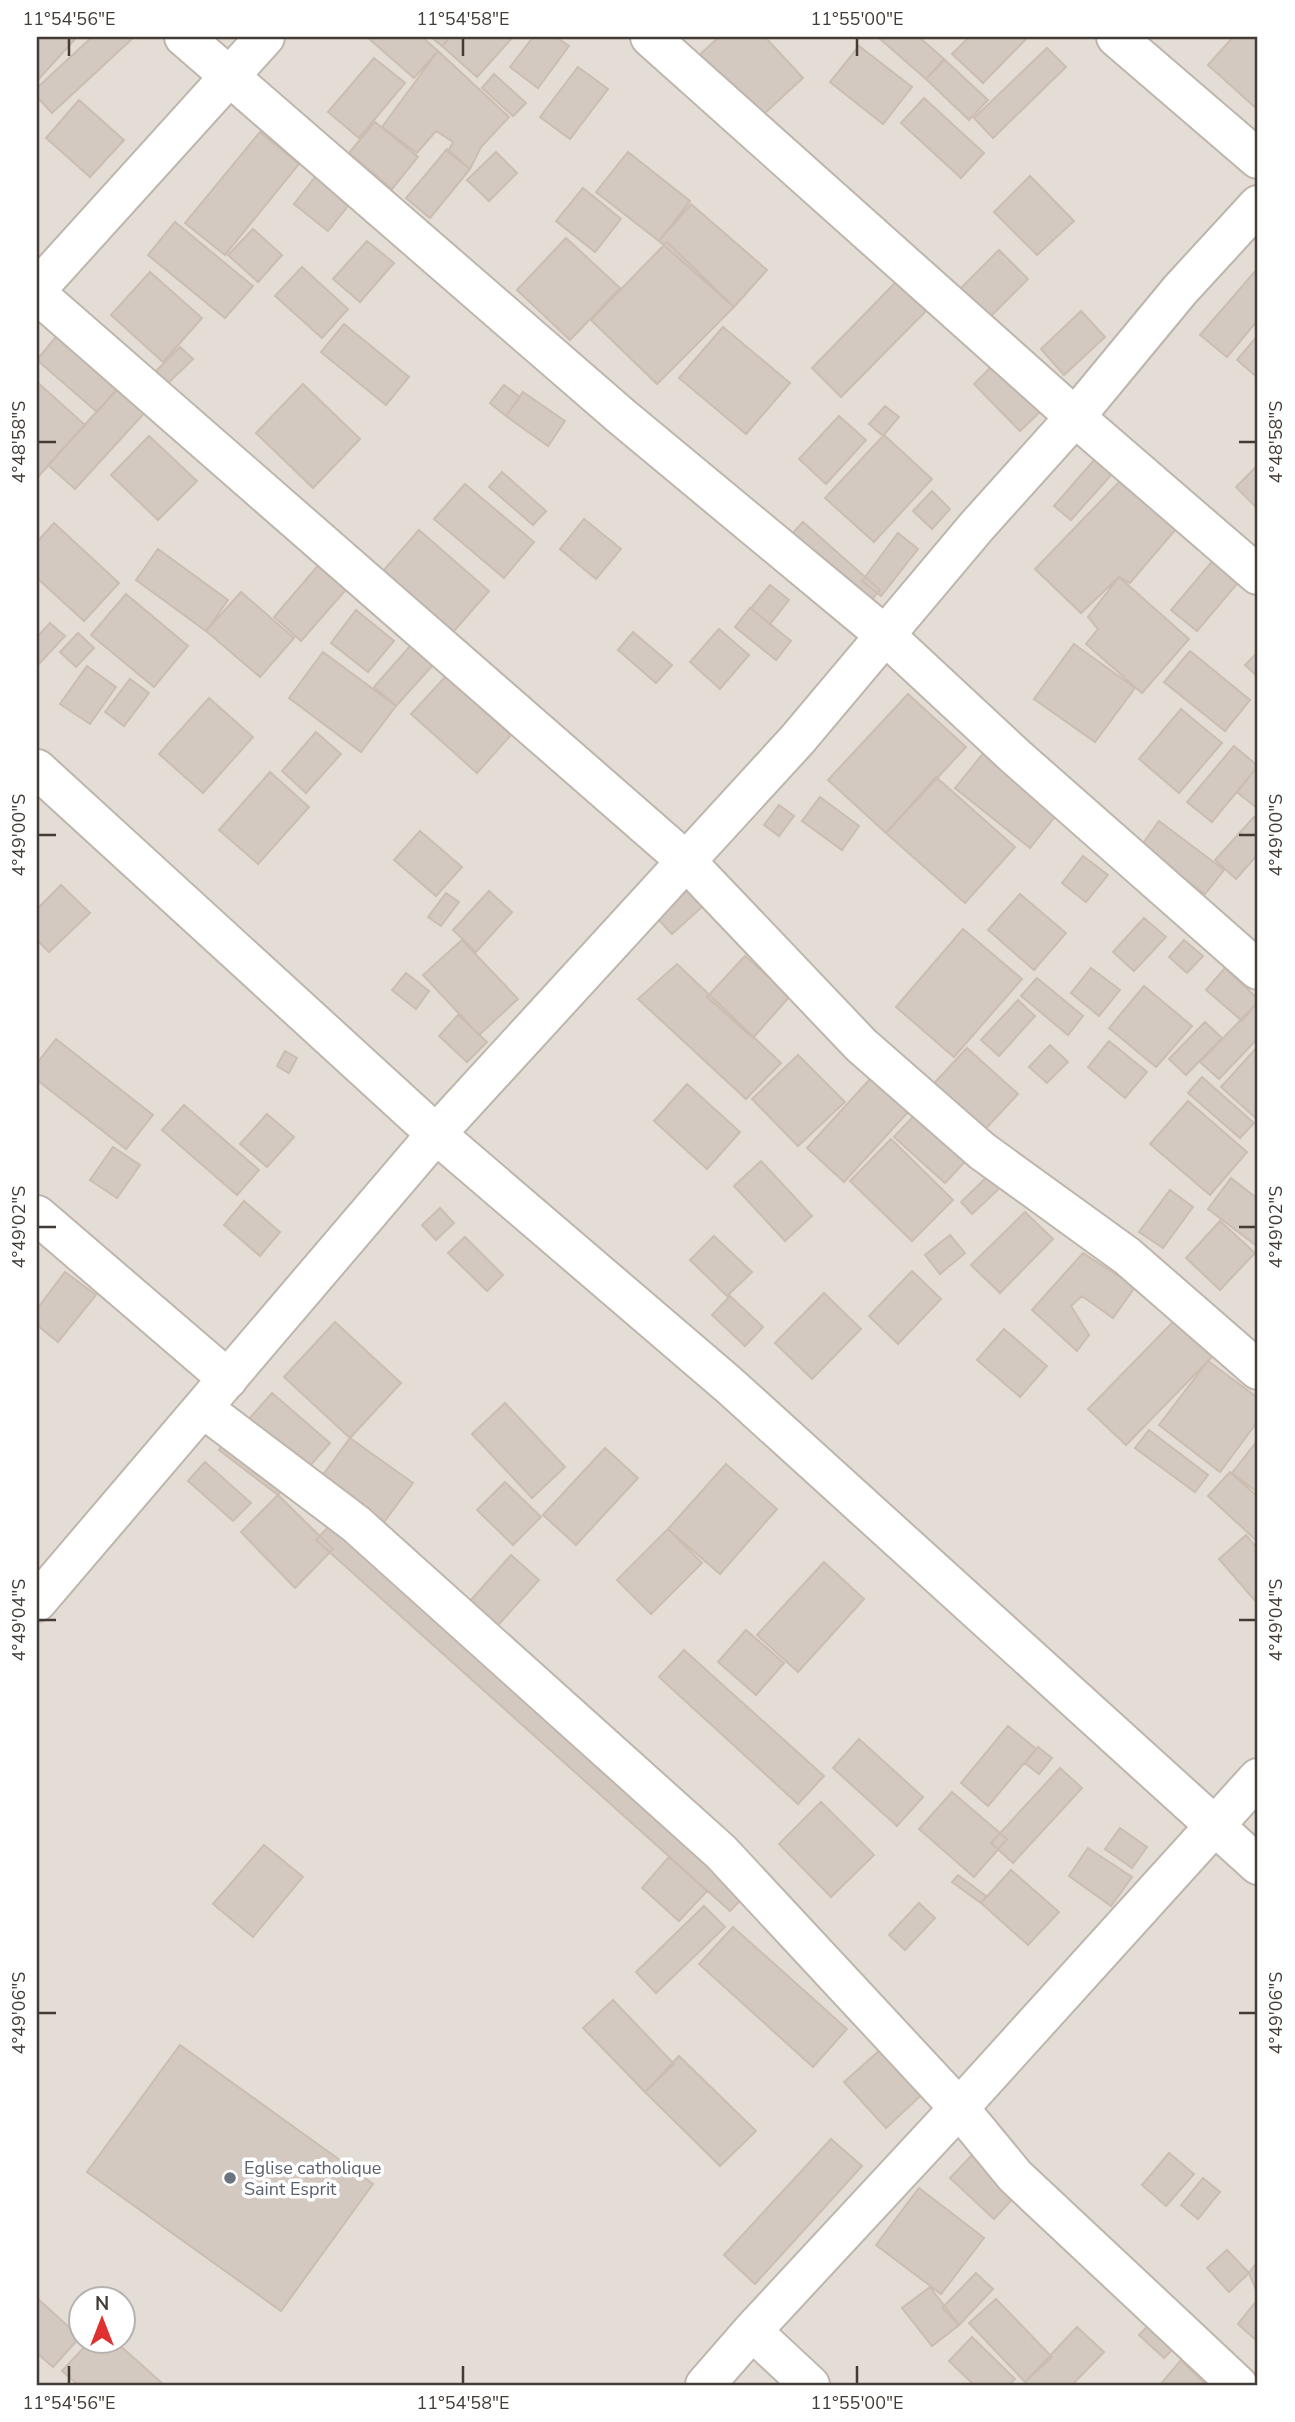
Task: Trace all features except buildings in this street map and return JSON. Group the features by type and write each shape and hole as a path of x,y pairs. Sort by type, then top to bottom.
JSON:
{"street":[{"path":"184,37 621,416 886,636 1015,757 1258,970"},
{"path":"265,37 37,292 685,860 861,1045 982,1151 1127,1256 1258,1370"},
{"path":"650,37 1075,416 1258,575"},
{"path":"1116,37 1258,159"},
{"path":"38,1598 204,1409 436,1134 797,740 1180,290 1258,205"},
{"path":"37,769 436,1134 729,1385 1258,1865"},
{"path":"37,1215 228,1379"},
{"path":"204,1409 356,1524 721,1852 959,2108 1015,2176 1238,2385"},
{"path":"705,2385 1258,1778"},
{"path":"752,2331 810,2385"}],"shaded area":[{"path":"37,37 1258,37 1258,2385 37,2385"}],"place":[{"name":"Eglise catholique Saint Esprit","path":"230,2178"}]}
